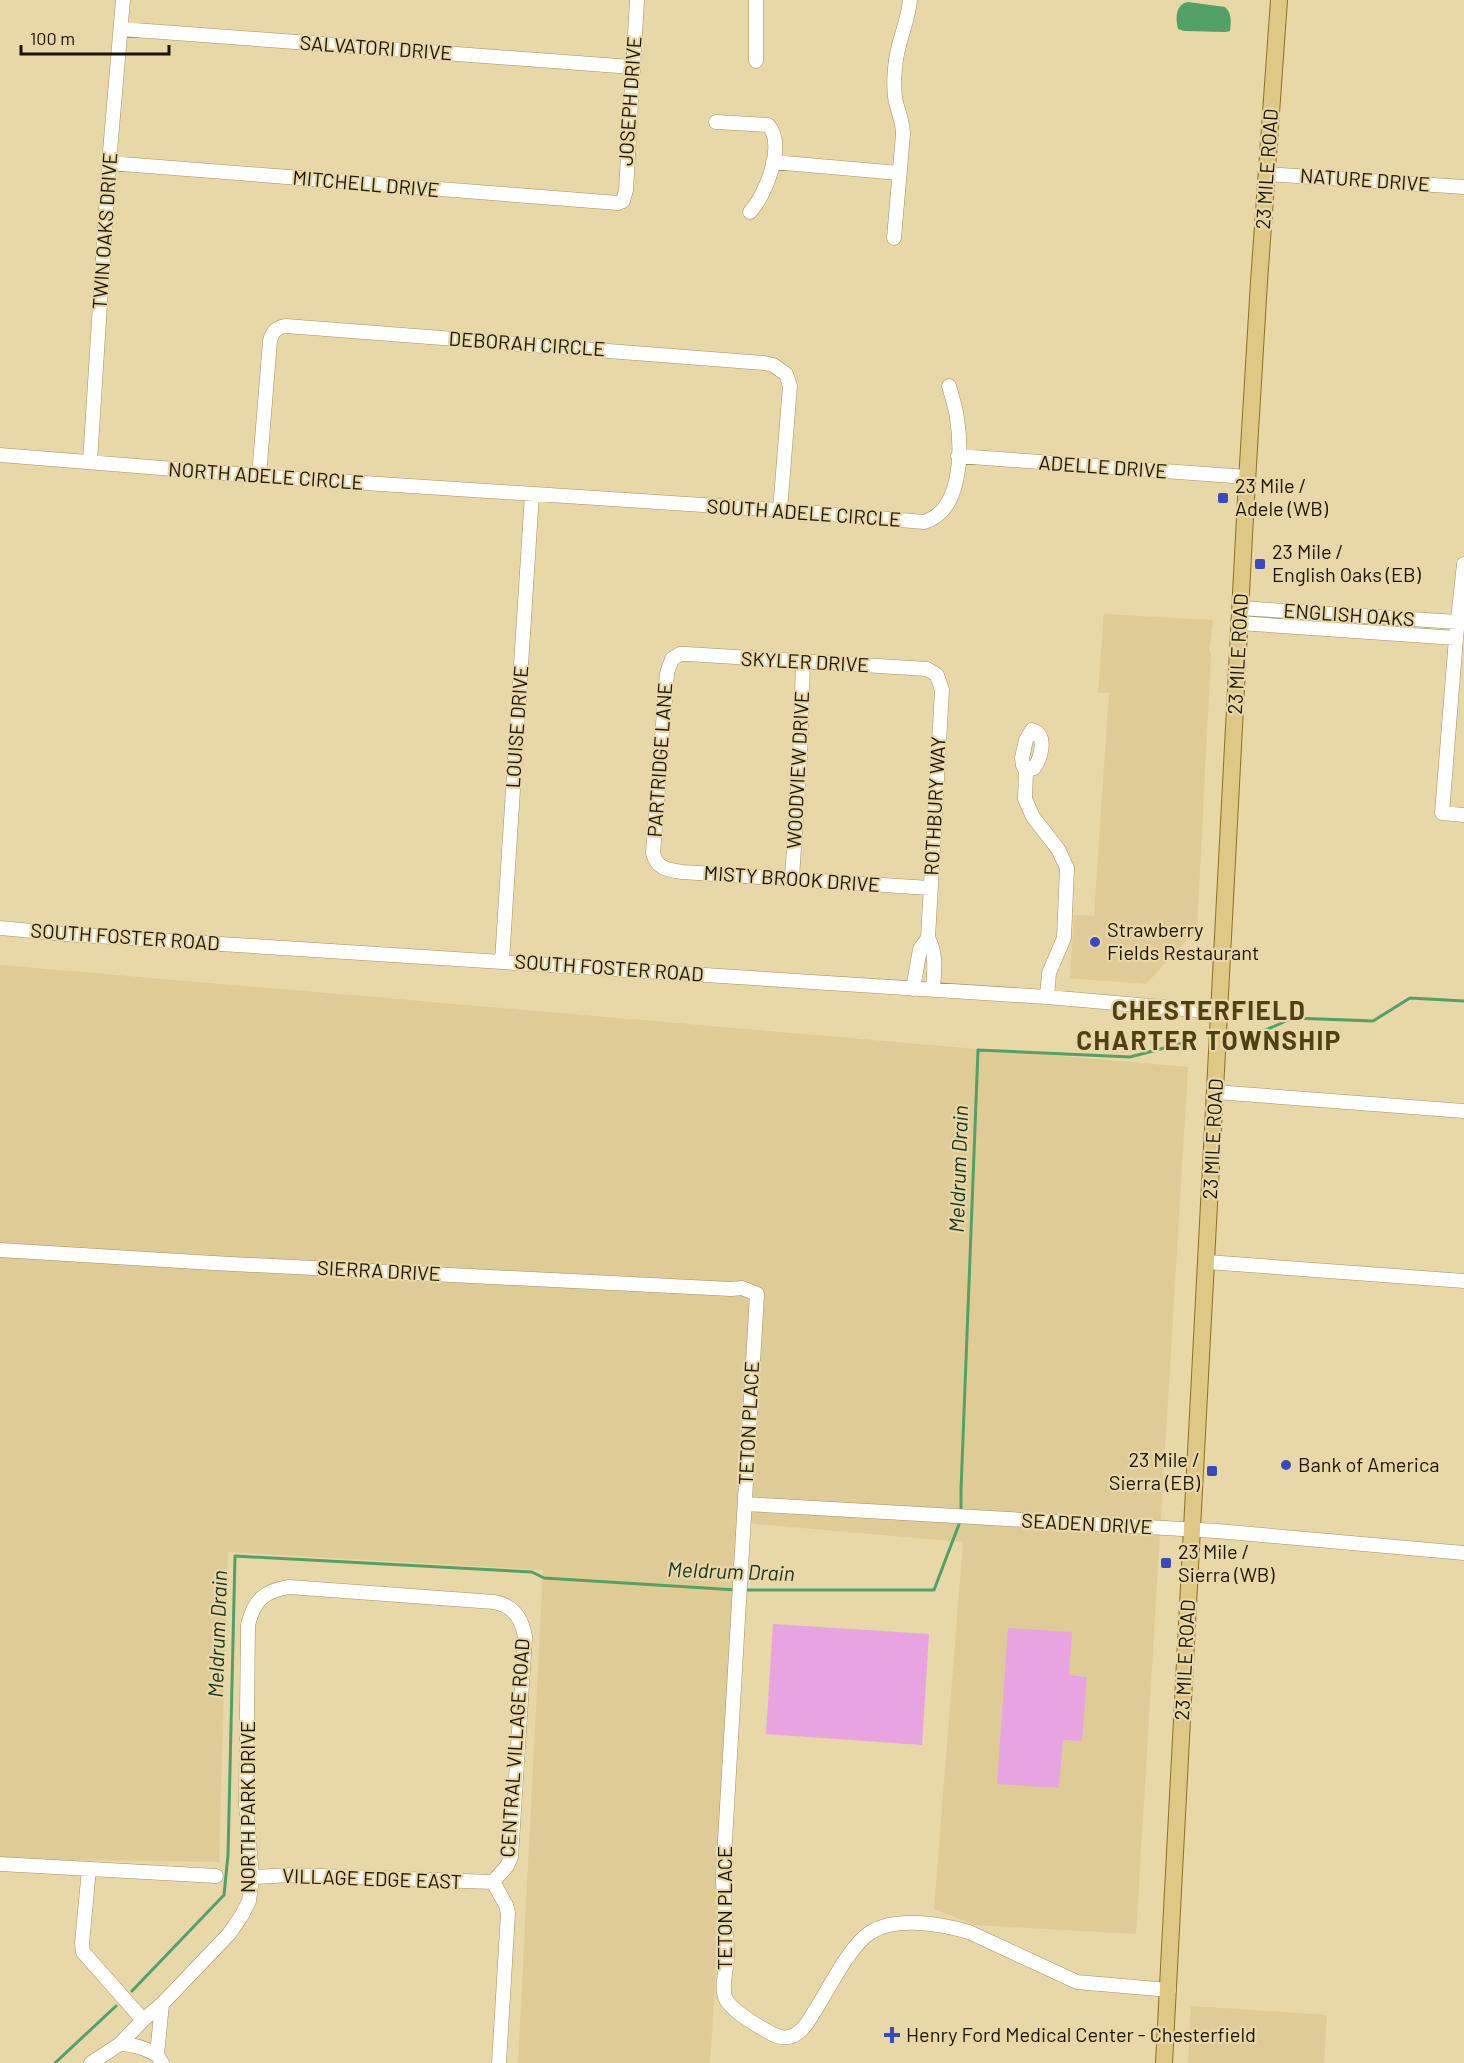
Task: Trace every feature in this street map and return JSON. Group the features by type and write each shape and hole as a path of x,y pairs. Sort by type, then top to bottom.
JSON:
{"main road":[{"name":"23 MILE ROAD","path":"1164,2063 1240,616 1266,174 1279,0"}],"street":[{"name":"TWIN OAKS DRIVE","path":"90,462 109,163 123,0"},
{"name":"JOSEPH DRIVE","path":"622,201 626,190 637,0"},
{"path":"756,0 756,61"},
{"path":"894,238 903,125 895,99 895,66 898,45 907,22 910,0"},
{"name":"SALVATORI DRIVE","path":"121,29 632,67"},
{"path":"716,122 768,125 774,133 776,141 773,162 765,188 756,206 750,212"},
{"path":"773,162 900,173"},
{"name":"MITCHELL DRIVE","path":"109,163 611,203 622,201"},
{"name":"NATURE DRIVE","path":"1266,174 1464,187"},
{"name":"DEBORAH CIRCLE","path":"260,476 270,341 274,331 286,326 698,357 772,365 786,374 790,386 780,510"},
{"name":"SOUTH ADELE CIRCLE","path":"532,494 924,522 934,519 946,507 955,489 958,456 957,417 949,386"},
{"name":"NORTH ADELE CIRCLE","path":"0,455 260,476 532,494"},
{"name":"ADELLE DRIVE","path":"958,456 1248,477"},
{"name":"LOUISE DRIVE","path":"502,961 532,494"},
{"path":"1463,564 1442,813 1464,815"},
{"name":"ENGLISH OAKS","path":"1240,616 1458,622"},
{"name":"ENGLISH OAKS","path":"1240,616 1456,638"},
{"name":"SKYLER DRIVE","path":"672,659 680,654 687,654 927,669 937,675"},
{"name":"PARTRIDGE LANE","path":"657,862 653,853 667,673 672,659"},
{"name":"WOODVIEW DRIVE","path":"792,878 800,757 803,663"},
{"name":"ROTHBURY WAY","path":"933,989 934,958 928,938 942,690 937,675"},
{"path":"1032,730 1026,740 1022,758 1026,771 1024,792 1028,807 1041,830 1058,849 1067,868 1064,938 1049,973 1047,997"},
{"name":"MISTY BROOK DRIVE","path":"657,862 663,868 682,872 930,888"},
{"name":"SOUTH FOSTER ROAD","path":"0,928 933,989 1219,1012"},
{"name":"ROTHBURY WAY","path":"913,988 920,949 928,938"},
{"path":"1215,1092 1464,1111"},
{"name":"SIERRA DRIVE","path":"0,1250 213,1263 742,1288 757,1294"},
{"path":"1207,1262 1464,1281"},
{"name":"TETON PLACE","path":"757,1294 723,1875 727,1959 725,1998 732,2006 772,2034 786,2038 793,2036 806,2025 857,1944 880,1928 903,1922 952,1927 969,1932 1077,1982 1169,1990"},
{"name":"SEADEN DRIVE","path":"745,1504 1271,1535 1464,1553"},
{"name":"CENTRAL VILLAGE ROAD","path":"263,1597 278,1589 289,1587 494,1602 509,1606 523,1628 525,1637 511,1857 507,1866 493,1882 508,1913 500,2063"},
{"name":"NORTH PARK DRIVE","path":"91,2063 120,2044 162,2004 237,1924 249,1901 252,1877 246,1804 248,1625 253,1609 263,1597"},
{"path":"0,1864 216,1876"},
{"path":"89,1869 83,1952 143,2020"},
{"name":"VILLAGE EDGE EAST","path":"252,1877 292,1875 493,1882"},
{"path":"160,2059 162,2004"},
{"path":"120,2044 143,2047 160,2059"}],"shaded area":[{"path":"1188,2 1225,7 1230,15 1230,31 1178,29 1177,12 1181,5"},
{"path":"1104,614 1213,620 1209,651 1211,655 1197,929 1146,984 1070,978 1074,915 1094,916 1109,693 1098,693"},
{"path":"0,965 1188,1067 1136,1934 975,1925 934,1909 963,1542 745,1523 710,2063 518,2063 543,1570 228,1552 219,1862 0,1859"},
{"path":"773,1624 929,1634 922,1745 766,1734"},
{"path":"1008,1628 1072,1632 1069,1675 1087,1677 1082,1741 1063,1740 1059,1788 997,1784"},
{"path":"1191,2006 1327,2015 1324,2063 1188,2063"}],"waterway":[{"name":"Meldrum Drain","path":"1245,1039 1293,1018 1373,1021 1410,998 1464,1001"},
{"name":"Meldrum Drain","path":"961,1513 978,1050 1130,1057 1195,1040"},
{"name":"Meldrum Drain","path":"744,1590 934,1590 961,1519"},
{"name":"Meldrum Drain","path":"132,1991 224,1895 228,1855 235,1556 532,1572 544,1578 737,1590"},
{"name":"Meldrum Drain","path":"55,2063 116,2006"}],"place":[{"name":"23 Mile / Adele (WB)","path":"1223,498"},
{"name":"23 Mile / English Oaks (EB)","path":"1260,564"},
{"name":"Strawberry Fields Restaurant","path":"1095,942"},
{"name":"Bank of America","path":"1286,1465"},
{"name":"23 Mile / Sierra (EB)","path":"1212,1471"},
{"name":"23 Mile / Sierra (WB)","path":"1166,1563"},
{"name":"Henry Ford Medical Center - Chesterfield","path":"892,2035"}],"district":[{"name":"CHESTERFIELD CHARTER TOWNSHIP","path":"1209,1026"}]}
